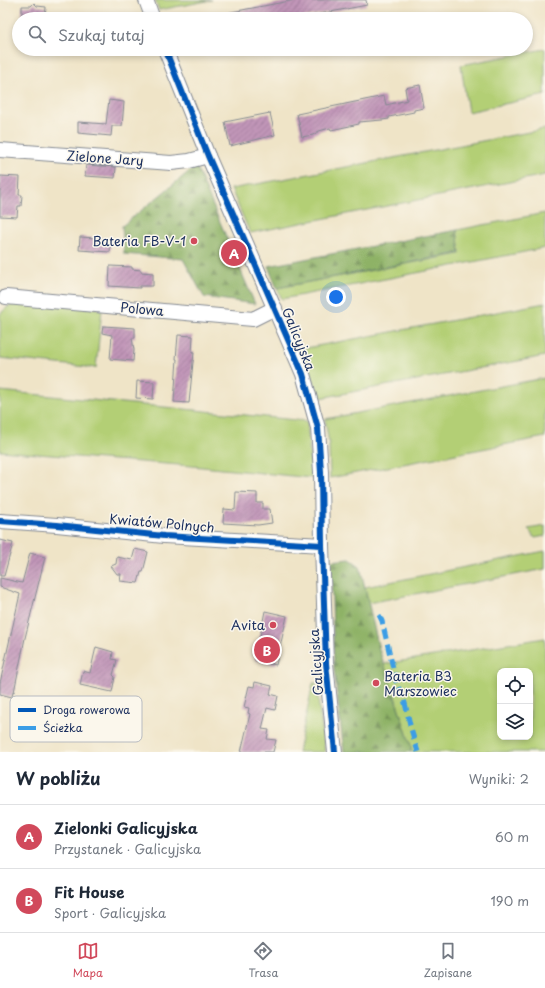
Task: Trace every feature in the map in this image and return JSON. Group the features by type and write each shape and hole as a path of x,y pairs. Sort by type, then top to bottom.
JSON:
{"street":[{"path":"146,0 151,12"},
{"name":"Galicyjska","path":"168,56 208,156 275,308 302,374 318,428 321,472 326,663 335,752"},
{"name":"Zielone Jary","path":"0,150 171,163 189,161 208,156"},
{"name":"Polowa","path":"6,297 253,319 275,308"},
{"name":"Kwiatów Polnych","path":"0,521 58,525 164,536 322,545"}],"green space":[{"path":"155,0 212,0 159,10"},
{"path":"545,49 545,95 468,112 461,65 508,56 533,56 533,51"},
{"path":"545,129 545,175 250,233 231,189"},
{"path":"196,166 255,304 204,297 183,259 124,254 122,226"},
{"path":"545,213 545,248 282,299 277,288 460,254 457,230"},
{"path":"457,230 460,253 277,288 268,266"},
{"path":"14,301 102,309 96,368 0,358 0,314"},
{"path":"545,303 545,356 320,398 301,349"},
{"path":"545,378 545,437 330,478 329,444 325,419"},
{"path":"0,391 307,421 312,478 192,466 0,451"},
{"path":"545,526 545,536 535,538 528,529"},
{"path":"545,551 545,569 368,603 365,587"},
{"path":"350,559 360,566 379,649 411,746 411,752 344,752 334,669 331,561"},
{"path":"545,638 545,752 411,752 411,746 384,664"},
{"path":"313,683 316,683 325,752 298,752"}],"building":[{"path":"295,0 366,0 367,5 330,12 232,12"},
{"path":"34,3 37,6 46,7 46,12 22,12 22,6 31,6"},
{"path":"420,85 424,108 414,110 414,112 389,117 389,119 359,122 359,124 331,130 330,128 319,131 313,135 302,137 297,114 384,96 386,105 407,100 405,88"},
{"path":"109,100 124,102 122,126 112,126 111,136 78,133 78,122 106,124"},
{"path":"270,113 275,135 230,146 225,122"},
{"path":"86,165 116,167 115,178 85,176"},
{"path":"0,176 20,177 19,195 22,195 21,206 18,206 17,217 0,216"},
{"path":"80,237 111,239 110,252 79,250"},
{"path":"110,266 132,267 132,269 141,270 141,272 153,273 153,286 140,286 140,288 109,286"},
{"path":"103,326 135,328 135,338 132,338 134,350 133,361 110,359 112,335 102,333"},
{"path":"178,335 193,336 192,352 194,352 189,403 174,402"},
{"path":"137,381 154,382 153,399 136,398"},
{"path":"236,492 257,493 257,503 263,503 263,509 270,509 272,523 258,525 223,523 224,509 235,510"},
{"path":"0,540 13,543 4,576 0,576"},
{"path":"135,549 148,552 143,572 141,572 138,583 120,581 121,574 117,574 111,566 116,564 117,557 132,560"},
{"path":"30,553 45,557 25,638 14,692 13,691 12,696 10,696 0,694 0,683 20,594 0,587 0,578 22,583"},
{"path":"265,611 287,616 276,665 255,660"},
{"path":"96,647 113,652 112,659 117,660 113,675 115,677 112,692 80,685 83,671 90,673"},
{"path":"255,682 272,686 270,694 278,696 275,710 267,708 262,729 269,730 267,739 276,740 273,752 241,752 250,714 248,713 249,708 244,707 249,686 254,687"}],"marked path":[{"path":"379,615 382,621 396,681 405,703 418,752"}],"cycle path":[{"path":"168,56 208,156 303,374 318,428 321,472 326,663 335,752"},
{"path":"0,521 57,525 164,536 322,545"}],"place":[{"name":"Bateria FB-V-1","path":"194,241"},
{"name":"Zielonki Galicyjska","path":"234,253"},
{"name":"Avita","path":"273,625"},
{"name":"Fit House","path":"267,650"},
{"name":"Bateria B3 Marszowiec","path":"376,683"}]}
